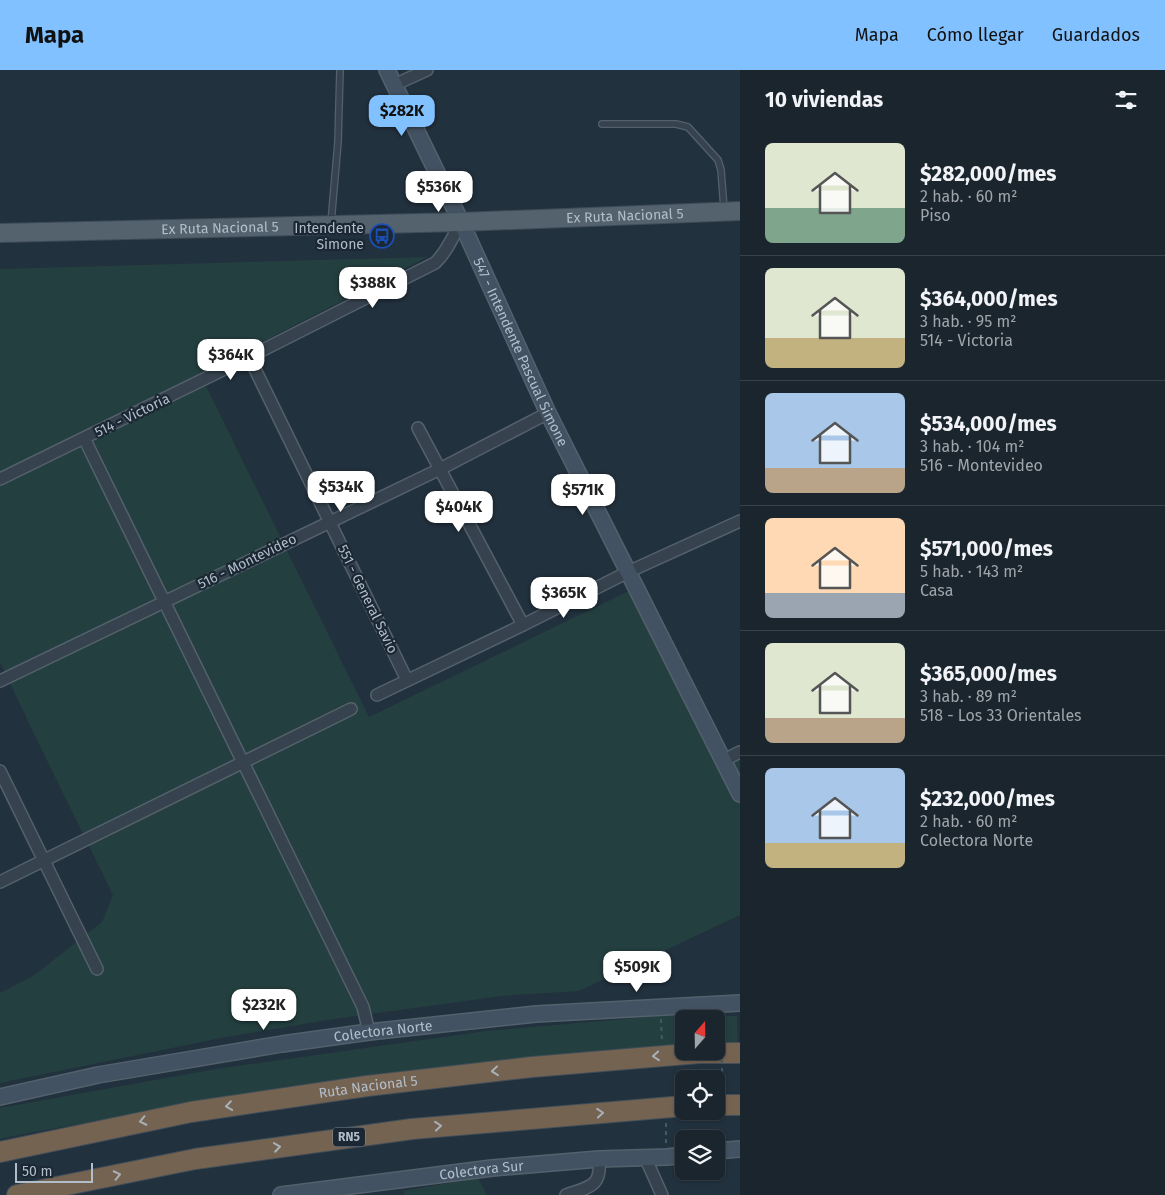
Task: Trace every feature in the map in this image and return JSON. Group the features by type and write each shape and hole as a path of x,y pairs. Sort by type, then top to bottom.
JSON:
{"highway":[{"name":"Ruta Nacional 5","path":"0,1152 191,1112 366,1086 532,1067 698,1053 740,1053"},
{"path":"725,1110 740,1104"},
{"name":"RN5","path":"18,1195 195,1159 412,1128 675,1113"}],"main road":[{"name":"Ex Ruta Nacional 5","path":"0,233 461,222 732,211"}],"street":[{"name":"547 - Intendente Pascual Simone","path":"387,70 461,222 548,413 740,794"},
{"path":"394,85 427,70"},
{"name":"514 - Victoria","path":"0,479 435,263 448,246 461,222"},
{"name":"551 - General Savio","path":"249,357 407,680"},
{"name":"516 - Montevideo","path":"0,681 440,469 548,413"},
{"path":"418,428 523,625"},
{"path":"84,438 363,1007 368,1032"},
{"path":"377,695 628,572 740,521"},
{"path":"0,882 351,709"},
{"path":"724,760 740,752"},
{"path":"0,771 97,969"},
{"name":"Colectora Norte","path":"0,1097 98,1075 282,1044 368,1032 536,1014 740,1003"},
{"path":"725,1150 740,1149"},
{"name":"Colectora Sur","path":"281,1195 492,1168 599,1159 675,1156"},
{"path":"645,1157 662,1195"},
{"path":"566,1195 590,1186 598,1179 599,1159"}],"lane":[{"path":"331,225 338,142 340,70"},
{"path":"602,124 676,124 688,127 718,160 732,211"}],"path":[{"path":"660,1007 662,1049"},
{"path":"666,1121 667,1156"}],"green space":[{"path":"427,257 200,374 369,717 631,590 721,767 740,758 740,915 579,991 502,996 327,1020 221,1038 0,1083 0,993 33,976 102,922 113,895 0,662 0,269"},
{"path":"675,1016 675,1049 501,1061 291,1086 0,1139 0,1108 216,1069 486,1031"},
{"path":"725,1016 737,1016 738,1046 725,1047"},
{"path":"478,1178 487,1195 404,1195 403,1191"}],"place":[{"name":"Intendente Simone","path":"382,236"}]}
